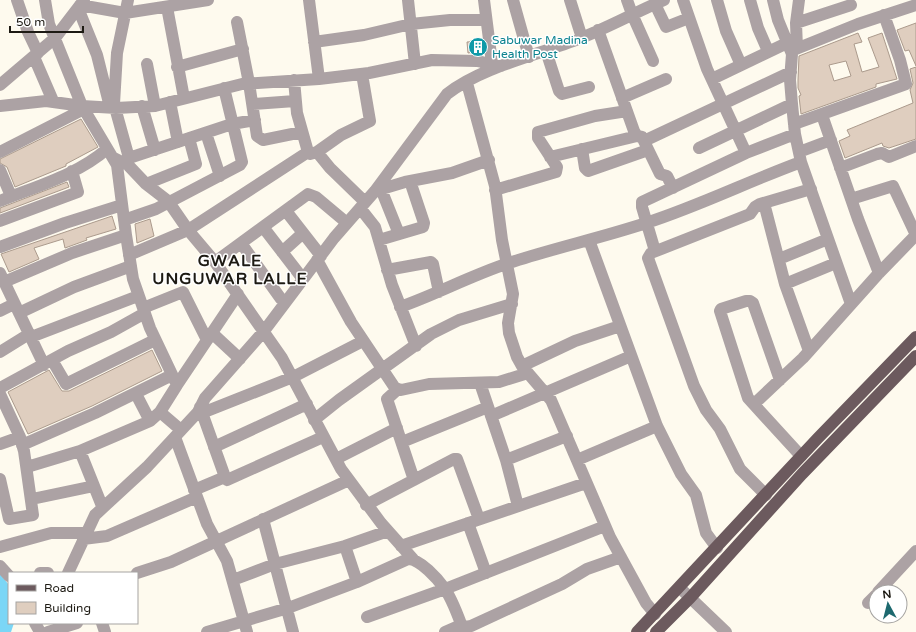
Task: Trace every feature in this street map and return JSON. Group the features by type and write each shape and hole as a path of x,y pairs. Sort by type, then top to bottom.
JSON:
{"main road":[{"path":"637,632 680,588 801,456 916,337"},
{"path":"656,632 690,598 802,474 916,356"}],"street":[{"path":"17,0 53,101"},
{"path":"45,0 49,24 83,107 118,157 146,184 168,201 188,230 215,262 264,331 293,377 323,437 349,480 366,504 401,546 413,559 421,563 445,589 462,628"},
{"path":"128,0 116,65 115,106 118,157 117,165 130,261 138,296 155,340 174,380"},
{"path":"81,4 125,14 208,0"},
{"path":"309,0 319,79"},
{"path":"408,0 415,64"},
{"path":"484,0 486,20 496,65"},
{"path":"513,0 529,57"},
{"path":"570,0 582,38"},
{"path":"628,0 632,14 653,61"},
{"path":"682,0 712,79 746,153"},
{"path":"717,0 726,31 741,65"},
{"path":"750,0 758,28 768,51"},
{"path":"773,0 792,47"},
{"path":"799,0 792,47 793,60 791,72 794,129 800,157 810,189 851,304"},
{"path":"225,478 201,410 205,398 264,331 347,223 362,205 378,190 447,94 496,65 529,57 582,38 659,2 666,27 689,18"},
{"path":"796,23 850,2 858,24"},
{"path":"0,84 55,38 81,4"},
{"path":"81,4 97,55 109,103 115,106"},
{"path":"712,79 768,51 792,47 916,5"},
{"path":"167,7 184,98"},
{"path":"656,251 646,223 642,202 822,115 866,97 906,84 900,60 884,15"},
{"path":"314,42 364,35 411,24 450,20 486,20"},
{"path":"237,22 250,83 259,139 302,132"},
{"path":"598,30 627,111 660,174 667,176 673,188"},
{"path":"177,67 243,49"},
{"path":"546,51 558,91 562,94 589,87"},
{"path":"0,106 37,101 53,101 83,107 155,106 224,88 250,83 319,79 362,74 432,60 450,59 496,65"},
{"path":"147,64 155,106"},
{"path":"582,148 585,168 588,171 643,142 791,72"},
{"path":"0,312 16,308 74,287 130,261 188,230 341,135 370,121 362,74"},
{"path":"622,98 666,79"},
{"path":"294,80 295,101 302,132 312,152 330,168 362,205 375,227 400,307 416,346"},
{"path":"467,83 489,160 502,240 509,263 513,294 508,323 509,332 525,369 546,392 567,436 605,526 646,603 655,614"},
{"path":"124,220 156,209 168,201 220,176 238,166 242,162 224,88"},
{"path":"253,104 295,101"},
{"path":"170,102 184,140 197,162"},
{"path":"699,148 792,104"},
{"path":"142,106 155,150"},
{"path":"0,152 83,107"},
{"path":"495,190 556,172 557,167 538,138 538,132 595,116 627,111"},
{"path":"822,115 851,199 879,272"},
{"path":"0,170 6,199 72,171 98,157 118,157 155,150 232,124 255,120"},
{"path":"206,133 220,176"},
{"path":"400,307 509,263 646,223 692,207 755,179 831,140"},
{"path":"550,156 582,148 643,142"},
{"path":"840,168 877,154 882,153 889,157 916,146"},
{"path":"146,184 194,166 197,162 214,156"},
{"path":"378,190 410,181 452,173 489,160"},
{"path":"0,221 78,192 72,171"},
{"path":"379,240 423,227 424,225 410,181"},
{"path":"754,404 809,351 879,272 916,235 893,186 851,199"},
{"path":"766,495 740,469 720,429 706,410 694,386 648,258 651,253 742,218 750,214 755,207 764,203 810,189"},
{"path":"378,190 399,234"},
{"path":"215,262 308,194 312,194 347,223"},
{"path":"764,203 785,284 809,351"},
{"path":"0,247 65,223 122,205"},
{"path":"286,210 319,258 363,341 395,388 398,389"},
{"path":"263,227 303,279"},
{"path":"282,252 303,233"},
{"path":"126,235 1,278 30,336 66,384 155,340"},
{"path":"779,259 828,239"},
{"path":"590,240 657,426 681,474 696,495 706,533 717,548"},
{"path":"240,243 281,299"},
{"path":"388,270 431,262 433,264 439,292"},
{"path":"785,284 836,263"},
{"path":"0,388 48,362 111,332 144,310 183,292 210,337 240,359"},
{"path":"27,467 80,451 150,421 160,412 174,380 210,337 238,294"},
{"path":"0,352 30,336 138,296"},
{"path":"780,380 753,303 746,301 721,309 720,312 745,391 754,404 801,456"},
{"path":"314,420 339,400 431,334 458,320 512,304"},
{"path":"414,480 387,398 398,389 429,384 499,382 575,341 620,326"},
{"path":"72,572 85,536 95,515 102,506 147,467 201,410 293,377 363,341"},
{"path":"402,442 546,392 631,356"},
{"path":"0,444 21,441 174,380"},
{"path":"480,383 506,460 518,506"},
{"path":"0,394 21,441 27,467 33,515 9,519 0,479"},
{"path":"136,394 150,421"},
{"path":"214,447 307,404"},
{"path":"160,412 178,433 196,494 227,561 245,626"},
{"path":"577,460 657,426"},
{"path":"336,459 397,428"},
{"path":"506,460 567,436"},
{"path":"0,547 51,533 107,536 196,494 225,478 227,480 323,437"},
{"path":"80,451 102,506"},
{"path":"366,504 454,459 457,459 486,573"},
{"path":"138,573 171,562 349,480"},
{"path":"401,546 586,483"},
{"path":"32,500 94,486"},
{"path":"263,519 288,608 293,632"},
{"path":"367,617 445,589 605,526"},
{"path":"233,580 275,564 345,546 388,531"},
{"path":"345,546 357,582"},
{"path":"885,584 916,551"},
{"path":"445,632 471,626 562,584 587,570 621,557"},
{"path":"207,632 245,626 357,582 408,559 413,559"},
{"path":"0,566 8,575"},
{"path":"680,588 726,632"},
{"path":"36,624 42,632"},
{"path":"48,632 74,624"}],"water":[{"path":"0,574 8,584 8,624 14,624 11,632 0,632"}],"building":[{"path":"916,23 916,66 909,50 905,51 897,30"},
{"path":"858,33 862,42 854,44 862,72 879,67 868,38 882,33 897,79 876,84 876,87 801,114 799,96 801,95 798,88 799,56","holes":["846,61 851,76 834,81 829,65"]},
{"name":"Sabuwar Madina Health Post","path":"482,41 483,51 468,53 467,42"},
{"path":"916,67 916,139 889,148 883,146 882,143 845,158 839,141 850,136 847,130 913,103 910,90 913,83 910,69"},
{"path":"81,119 98,147 66,164 66,166 15,187 7,167 0,163 0,159"},
{"path":"67,182 69,187 0,213 0,208"},
{"path":"112,216 116,229 86,238 87,240 65,248 63,239 34,248 39,259 9,272 1,254"},
{"path":"150,219 154,236 137,243 135,224"},
{"path":"152,350 162,371 92,406 28,434 8,392 49,370 62,391 69,391"}],"place":[{"name":"Sabuwar Madina Health Post","path":"478,47"}],"district":[{"name":"GWALE UNGUWAR LALLE","path":"230,269"}]}
